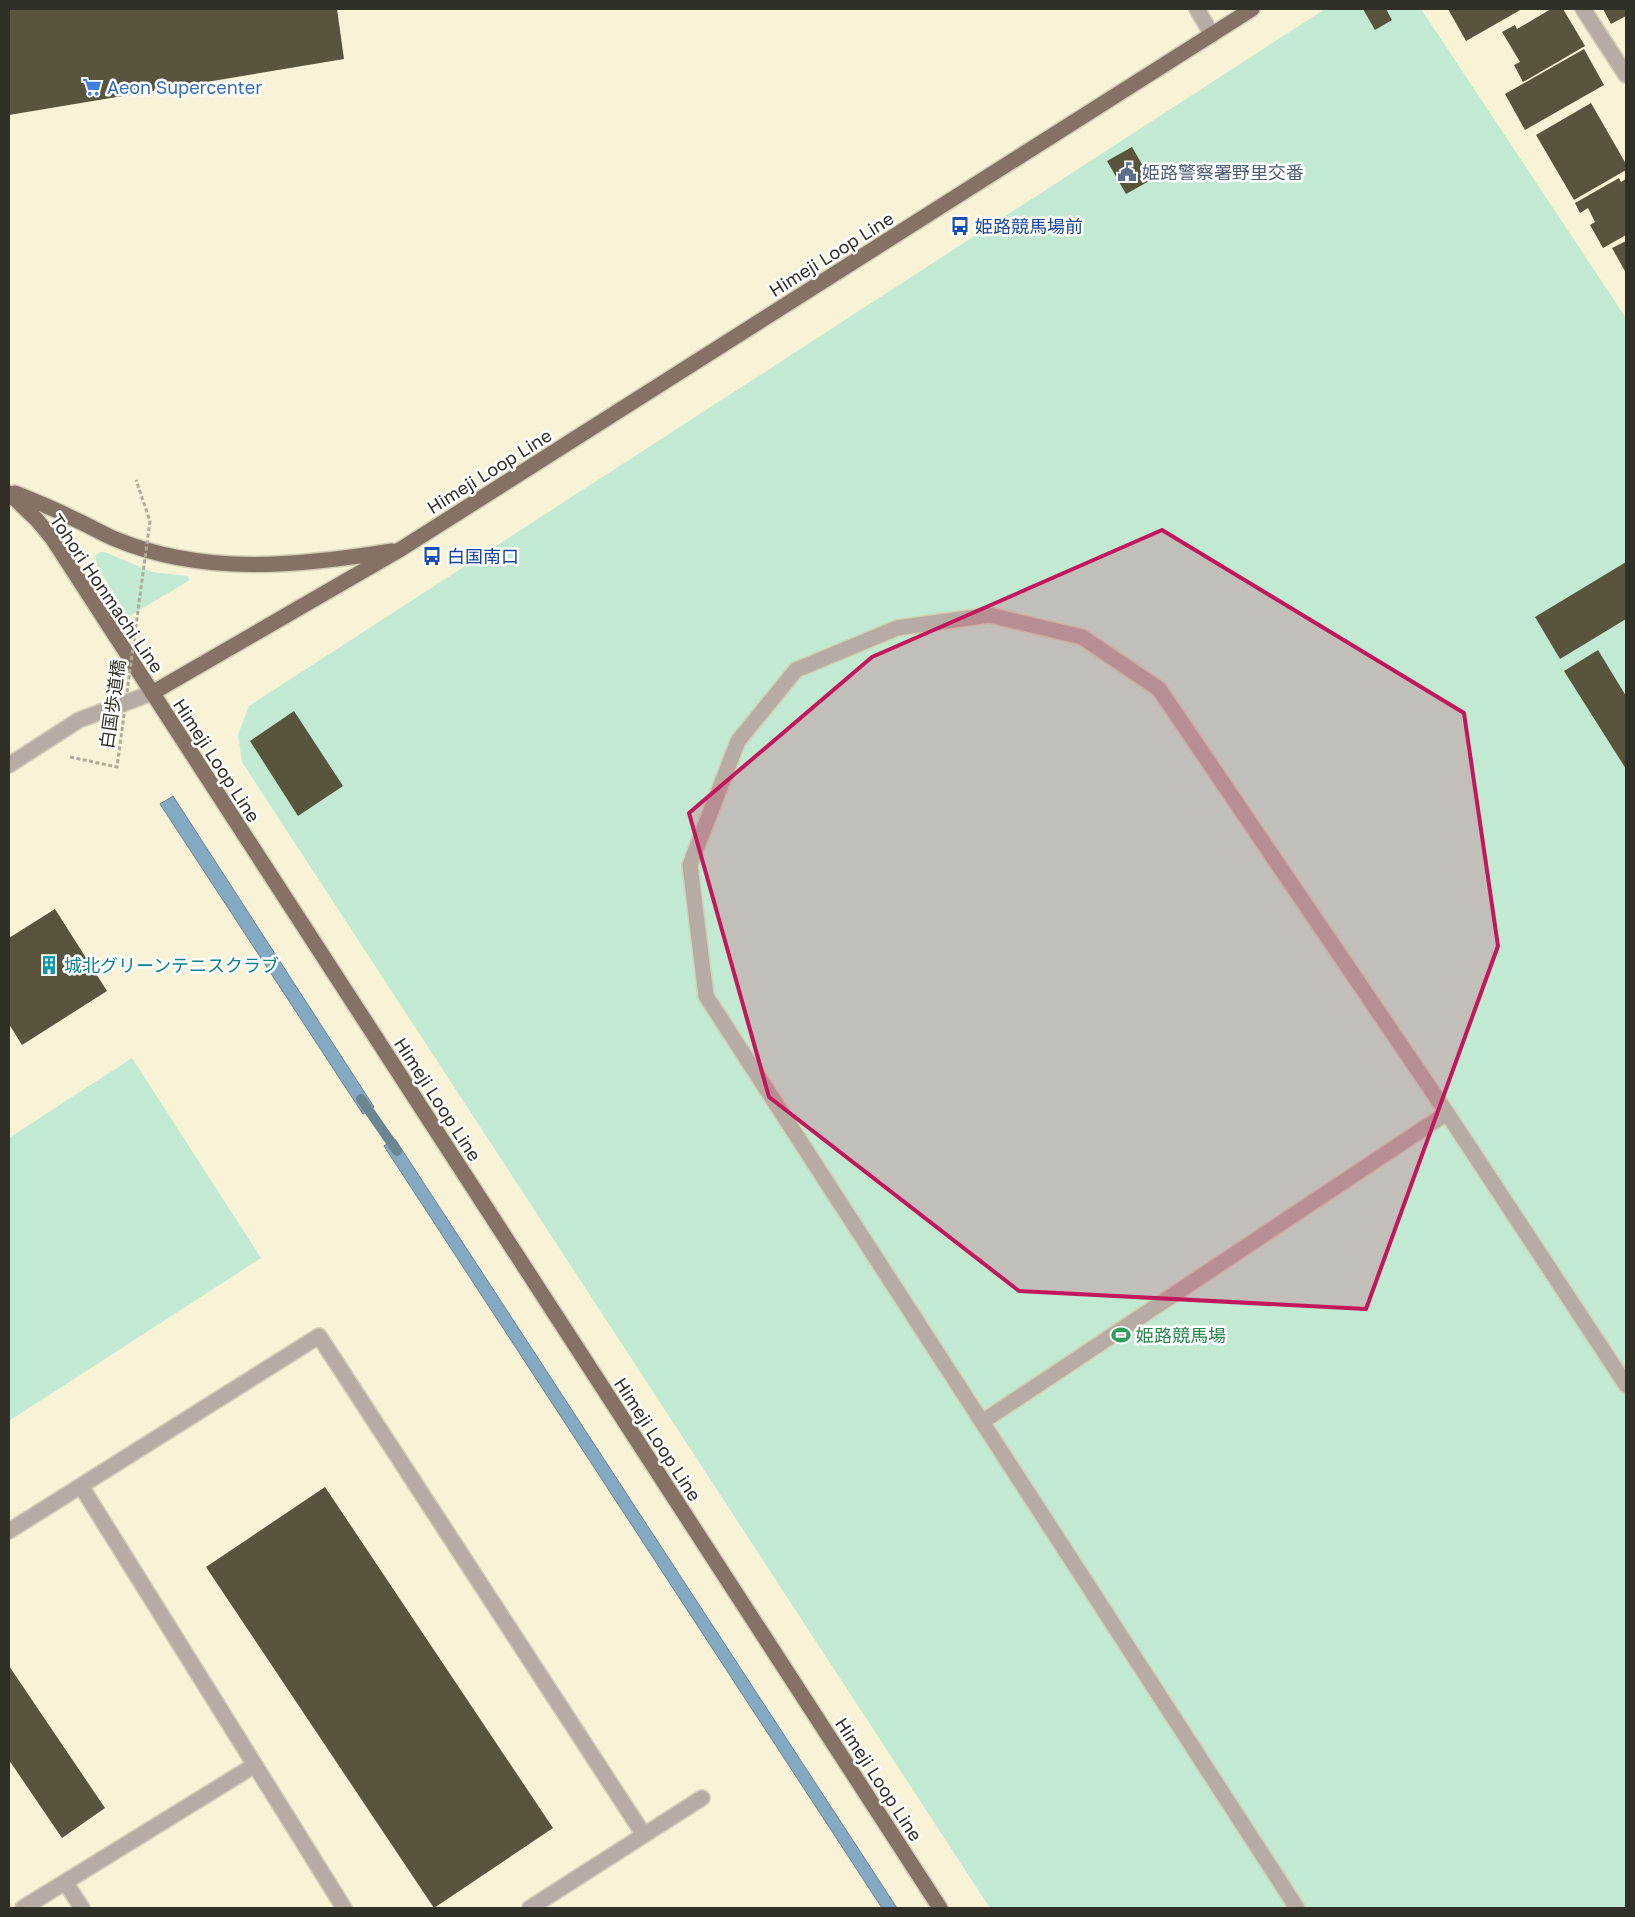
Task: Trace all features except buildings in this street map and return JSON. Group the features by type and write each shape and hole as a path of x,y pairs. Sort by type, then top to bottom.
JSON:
{"main road":[{"name":"Himeji Loop Line","path":"940,1908 152,694 401,549 1252,9"},
{"path":"9,492 75,519 115,539 196,562 234,565 280,564 335,560 401,549"},
{"name":"Tohori Honmachi Line","path":"9,492 52,538 152,694"}],"street":[{"path":"1197,9 1212,35"},
{"path":"1583,9 1626,76"},
{"path":"1297,1908 706,996 690,865 738,741 796,670 897,628 989,615 1082,637 1159,689 1447,1113 1626,1385"},
{"path":"9,765 79,720 152,694"},
{"path":"982,1422 1447,1113"},
{"path":"9,1531 319,1336 644,1835"},
{"path":"81,1486 344,1908"},
{"path":"23,1908 255,1765"},
{"path":"530,1908 702,1798"},
{"path":"65,1882 82,1908"}],"path":[{"name":"白国歩道橋","path":"70,757 117,767 150,522 136,480"}],"highlighted area":[{"path":"1162,530 1464,713 1498,946 1366,1309 1019,1291 769,1097 689,813 872,657"}],"green space":[{"name":"姫路競馬場","path":"1325,9 1421,9 1626,318 1626,1908 990,1908 242,762 238,735 249,706"},
{"path":"100,552 105,552 152,572 187,576 190,580 128,617 98,567 95,556"},
{"path":"132,1058 261,1258 9,1421 9,1138"}],"water":[{"path":"173,796 374,1107 363,1114 160,804"},
{"path":"395,1139 897,1908 882,1908 384,1146"}],"waterway":[{"path":"361,1099 397,1151"}],"place":[{"name":"Aeon Supercenter","path":"92,87"},
{"name":"姫路警察署野里交番","path":"1127,172"},
{"name":"姫路競馬場前","path":"960,226"},
{"name":"白国南口","path":"432,556"},
{"name":"城北グリーンテニスクラブ","path":"49,965"},
{"name":"姫路競馬場","path":"1121,1335"}]}
